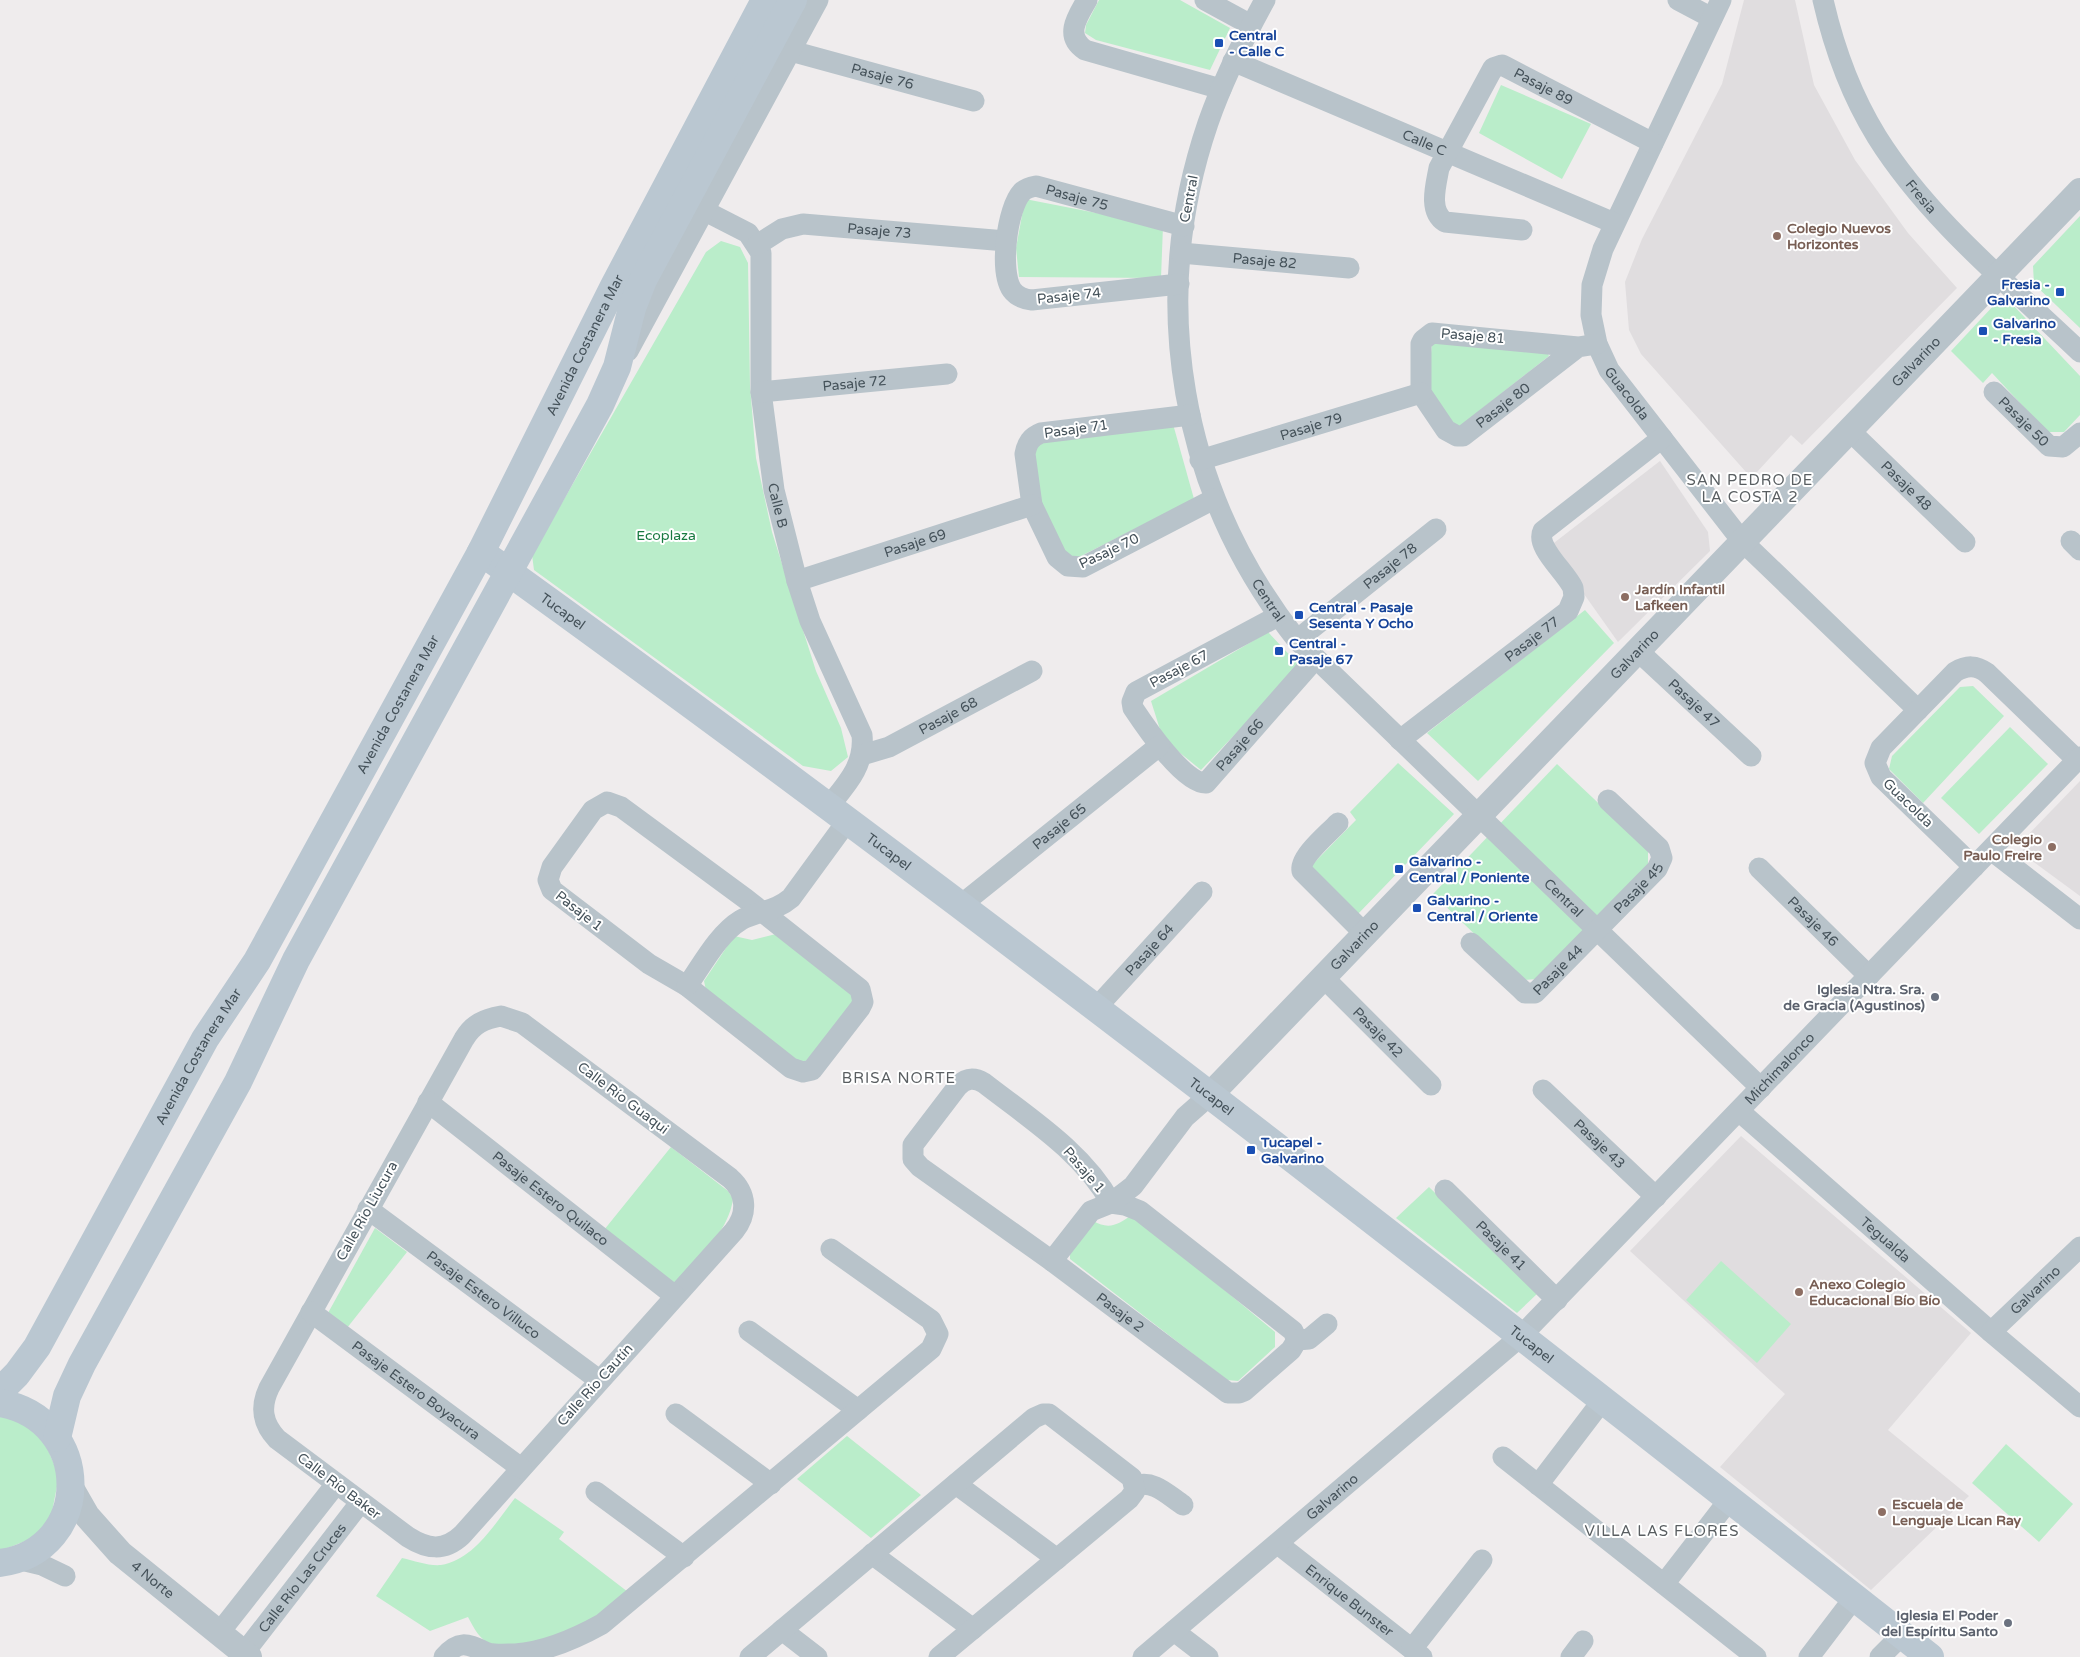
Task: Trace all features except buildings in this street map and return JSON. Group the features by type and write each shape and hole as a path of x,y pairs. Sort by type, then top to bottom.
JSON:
{"main road":[{"name":"Avenida Costanera Mar","path":"0,1391 18,1374 36,1347 205,1039 256,961 481,552 609,295 765,0"},
{"name":"Avenida Costanera Mar","path":"57,1438 67,1396 82,1364 238,1082 296,960 509,572 608,386 616,367 636,294 793,0"},
{"name":"Tucapel","path":"481,552 839,813 961,905 1210,1095 1930,1657"},
{"path":"0,1403 33,1414 57,1438 69,1462 71,1488 68,1507 55,1532 42,1546 9,1561"}],"street":[{"name":"Avenida Costanera Mar","path":"608,386 705,211 818,0"},
{"path":"1205,0 1251,25"},
{"name":"Central","path":"1265,0 1221,89 1197,161 1184,226 1181,253 1179,328 1190,415 1200,460 1214,499 1242,556 1278,616 1296,640 1761,1088"},
{"path":"1678,0 1717,9"},
{"name":"Fresia","path":"1823,0 1839,57 1850,84 1877,136 1899,168 1926,201 1999,275 2080,352"},
{"path":"1084,1 1073,29 1076,41 1085,50 1221,89"},
{"name":"Guacolda","path":"1717,9 1614,224 1595,272 1590,298 1591,315 1588,345 1742,541 1918,710"},
{"name":"Pasaje 76","path":"791,52 974,101"},
{"name":"Calle C","path":"1233,62 1614,224"},
{"name":"Pasaje 89","path":"1446,152 1491,71 1493,68 1502,65 1653,143"},
{"path":"1446,152 1436,184 1436,210 1440,219 1451,223 1522,230"},
{"name":"Pasaje 75","path":"1006,241 1018,199 1026,189 1036,186 1184,226"},
{"name":"Galvarino","path":"1210,1095 2080,191"},
{"path":"705,211 741,229 757,245"},
{"name":"Pasaje 73","path":"757,245 782,229 803,224 1006,241"},
{"name":"Pasaje 74","path":"1006,241 1008,282 1013,292 1024,299 1179,284"},
{"name":"Calle B","path":"757,245 762,271 759,352 761,392 774,490 797,581 826,659 862,735 862,755"},
{"name":"Pasaje 82","path":"1181,253 1349,268"},
{"name":"Pasaje 81","path":"1421,393 1421,344 1432,333 1588,345"},
{"name":"Pasaje 80","path":"1421,393 1446,430 1457,436 1463,436 1588,345"},
{"name":"Pasaje 72","path":"761,392 947,374"},
{"name":"Pasaje 50","path":"1994,392 2049,446 2063,447 2080,432"},
{"name":"Pasaje 79","path":"1200,460 1421,393"},
{"name":"Pasaje 71","path":"1032,506 1025,454 1026,446 1035,436 1042,433 1190,415"},
{"name":"Pasaje 48","path":"1848,430 1965,542"},
{"name":"Pasaje 77","path":"1400,740 1568,610 1574,597 1573,588 1542,545 1541,536 1543,531 1662,438"},
{"name":"Pasaje 70","path":"1032,506 1057,557 1068,566 1076,568 1214,499"},
{"name":"Pasaje 69","path":"797,581 1032,506"},
{"name":"Pasaje 78","path":"1296,640 1436,529"},
{"name":"Pasaje 67","path":"1159,746 1133,708 1132,702 1136,692 1278,616"},
{"name":"Pasaje 47","path":"1637,650 1751,756"},
{"name":"Pasaje 66","path":"1159,746 1195,781 1206,783 1315,659"},
{"name":"Guacolda","path":"1974,867 1876,770 1875,763 1878,752 1918,710 1955,672 1962,668 1976,667 1987,673 2079,759"},
{"name":"Pasaje 68","path":"862,755 889,747 1032,671"},
{"name":"Pasaje 65","path":"961,905 1159,746"},
{"path":"687,986 731,928 751,916 778,907 791,898 839,813 862,755"},
{"name":"Michimalonco","path":"1520,1337 2079,759"},
{"name":"Pasaje 45","path":"1597,930 1657,869 1662,858 1659,848 1608,800"},
{"name":"Pasaje 1","path":"607,802 617,804 856,984 863,995 860,1008 816,1067 803,1072 791,1068 687,986 649,964 555,894 549,885 549,873 552,867 597,806 607,802"},
{"path":"1338,824 1305,858 1301,867 1302,871 1365,934"},
{"path":"1991,850 2080,919"},
{"name":"Pasaje 46","path":"1758,868 1869,976"},
{"name":"Pasaje 64","path":"1096,1008 1202,892"},
{"name":"Pasaje 44","path":"1471,943 1520,990 1531,994 1539,991 1597,930"},
{"name":"Pasaje 42","path":"1323,977 1431,1086"},
{"name":"Calle Río Guaqui","path":"490,1018 501,1016 522,1022 730,1178 736,1184 744,1200"},
{"name":"Calle Río Liucura","path":"263,1416 265,1397 428,1102 468,1032 474,1025 490,1018"},
{"name":"Pasaje 1","path":"912,1154 915,1140 958,1086 966,1079 976,1078 984,1082 1063,1146 1101,1185 1111,1203 1140,1210 1293,1331 1297,1340"},
{"name":"Pasaje 43","path":"1543,1090 1656,1196"},
{"path":"1052,1261 1091,1211 1111,1203 1132,1186 1185,1117 1210,1095"},
{"name":"Pasaje Estero Quilaco","path":"428,1102 674,1296"},
{"name":"Tegualda","path":"1739,1111 1991,1332 2080,1407"},
{"name":"Pasaje 2","path":"912,1154 920,1167 1052,1261 1228,1393 1239,1394 1244,1391 1291,1350 1297,1340 1309,1339 1327,1324"},
{"name":"Pasaje 41","path":"1445,1190 1557,1300"},
{"name":"Calle Río Cautín","path":"426,1547 443,1547 456,1541 740,1224 744,1200"},
{"name":"Pasaje Estero Villuco","path":"368,1209 599,1380"},
{"name":"Galvarino","path":"1991,1332 2080,1247"},
{"path":"444,1657 453,1648 462,1644 476,1646 488,1655 527,1654 567,1641 602,1624 931,1349 938,1334 931,1320 831,1248"},
{"name":"Pasaje Estero Boyacura","path":"311,1312 521,1468"},
{"path":"748,1330 858,1410"},
{"name":"Galvarino","path":"1143,1657 1520,1337"},
{"path":"1538,1485 1602,1401"},
{"path":"676,1414 771,1484"},
{"path":"750,1657 1034,1418 1043,1414 1054,1417 1128,1476 1135,1486 1134,1491 1129,1499 939,1657"},
{"name":"Calle Río Baker","path":"263,1416 266,1425 277,1439 360,1503 408,1537 426,1547"},
{"path":"1503,1457 1756,1657"},
{"path":"219,1634 336,1484"},
{"path":"956,1484 1057,1559"},
{"path":"1135,1486 1152,1485 1183,1505"},
{"name":"4 Norte","path":"71,1488 87,1516 107,1541 246,1655"},
{"path":"596,1492 684,1557"},
{"path":"1664,1584 1729,1500"},
{"name":"Calle Río Las Cruces","path":"246,1655 360,1503"},
{"name":"Enrique Bunster","path":"1278,1544 1417,1653"},
{"path":"872,1554 973,1629"},
{"path":"1417,1653 1482,1560"},
{"path":"9,1561 42,1565 65,1576"},
{"path":"1809,1657 1854,1598"},
{"path":"782,1630 817,1657"},
{"path":"1174,1631 1208,1657"},
{"path":"1880,1657 1902,1635"}],"shaded area":[{"name":"Colegio Nuevos Horizontes","path":"1744,0 1795,0 1814,85 1855,160 1908,233 1957,288 1802,445 1791,435 1757,472 1746,472 1641,354 1629,330 1625,282 1642,239 1722,84"},
{"name":"Jardín Infantil Lafkeen","path":"1660,461 1708,532 1710,551 1618,642 1550,546"},
{"name":"Colegio Paulo Freire","path":"2080,781 2080,896 2023,854 2024,839"},
{"name":"Anexo Colegio Educacional Bío Bío","path":"1741,1136 1971,1333 1888,1430 1969,1496 1871,1590 1720,1467 1785,1394 1630,1251"}],"green space":[{"path":"1099,0 1180,0 1230,28 1210,70 1096,40 1085,33 1086,25"},
{"path":"1501,85 1591,124 1562,179 1479,133"},
{"path":"1025,199 1163,226 1161,278 1019,277 1016,248"},
{"path":"2080,216 2080,328 2034,284 2033,266"},
{"name":"Ecoplaza","path":"721,241 740,247 748,263 750,386 756,458 772,532 816,671 841,728 848,757 831,771 803,766 534,570 532,555 706,252"},
{"path":"1996,303 2011,303 2080,376 2080,415 2064,432 2047,432 1992,373 1983,383 1951,351"},
{"path":"1432,341 1547,352 1549,356 1460,426 1456,427 1428,393"},
{"path":"1173,424 1194,499 1077,558 1069,559 1043,519 1033,444"},
{"path":"1585,610 1614,643 1478,781 1427,733"},
{"path":"1268,632 1300,666 1201,770 1163,739 1151,701"},
{"path":"1973,686 2004,716 1923,803 1889,769 1892,756 1960,687"},
{"path":"2010,727 2048,764 1979,834 1941,798"},
{"path":"1398,763 1454,814 1357,915 1309,868 1356,820 1350,812"},
{"path":"1557,764 1648,850 1648,867 1538,979 1522,980 1433,894"},
{"path":"776,934 852,989 853,1003 809,1060 797,1063 707,995 704,981 734,936 752,940"},
{"path":"671,1147 728,1191 733,1199 730,1212 718,1234 674,1284 604,1230"},
{"path":"1429,1187 1538,1293 1517,1313 1396,1218"},
{"path":"1133,1214 1275,1332 1275,1347 1238,1381 1227,1380 1070,1259 1070,1249 1093,1221 1109,1226 1123,1221"},
{"path":"375,1228 407,1252 347,1328 328,1313"},
{"path":"1721,1261 1791,1324 1757,1363 1686,1300"},
{"path":"0,1415 21,1421 43,1438 59,1476 51,1517 33,1538 0,1551"},
{"path":"847,1436 921,1495 871,1538 797,1479"},
{"path":"2006,1444 2073,1504 2039,1542 1972,1483"},
{"path":"515,1498 564,1532 559,1539 628,1592 596,1617 577,1628 525,1644 512,1646 488,1643 478,1634 468,1617 430,1631 376,1596 402,1558 426,1564 441,1565 453,1562 464,1556 483,1539"}],"place":[{"name":"Central - Calle C","path":"1219,43"},
{"name":"Colegio Nuevos Horizontes","path":"1777,236"},
{"name":"Fresia - Galvarino","path":"2060,292"},
{"name":"Galvarino - Fresia","path":"1983,331"},
{"name":"Jardín Infantil Lafkeen","path":"1625,597"},
{"name":"Central - Pasaje Sesenta Y Ocho","path":"1299,615"},
{"name":"Central - Pasaje 67","path":"1279,651"},
{"name":"Colegio Paulo Freire","path":"2052,847"},
{"name":"Galvarino - Central / Poniente","path":"1399,869"},
{"name":"Galvarino - Central / Oriente","path":"1417,908"},
{"name":"Iglesia Ntra. Sra. de Gracia (Agustinos)","path":"1935,997"},
{"name":"Tucapel - Galvarino","path":"1251,1150"},
{"name":"Anexo Colegio Educacional Bío Bío","path":"1799,1292"},
{"name":"Escuela de Lenguaje Lican Ray","path":"1882,1512"},
{"name":"Iglesia El Poder del Espíritu Santo","path":"2008,1623"}],"district":[{"name":"SAN PEDRO DE LA COSTA 2","path":"1750,488"},
{"name":"BRISA NORTE","path":"899,1078"},
{"name":"VILLA LAS FLORES","path":"1662,1531"}]}
